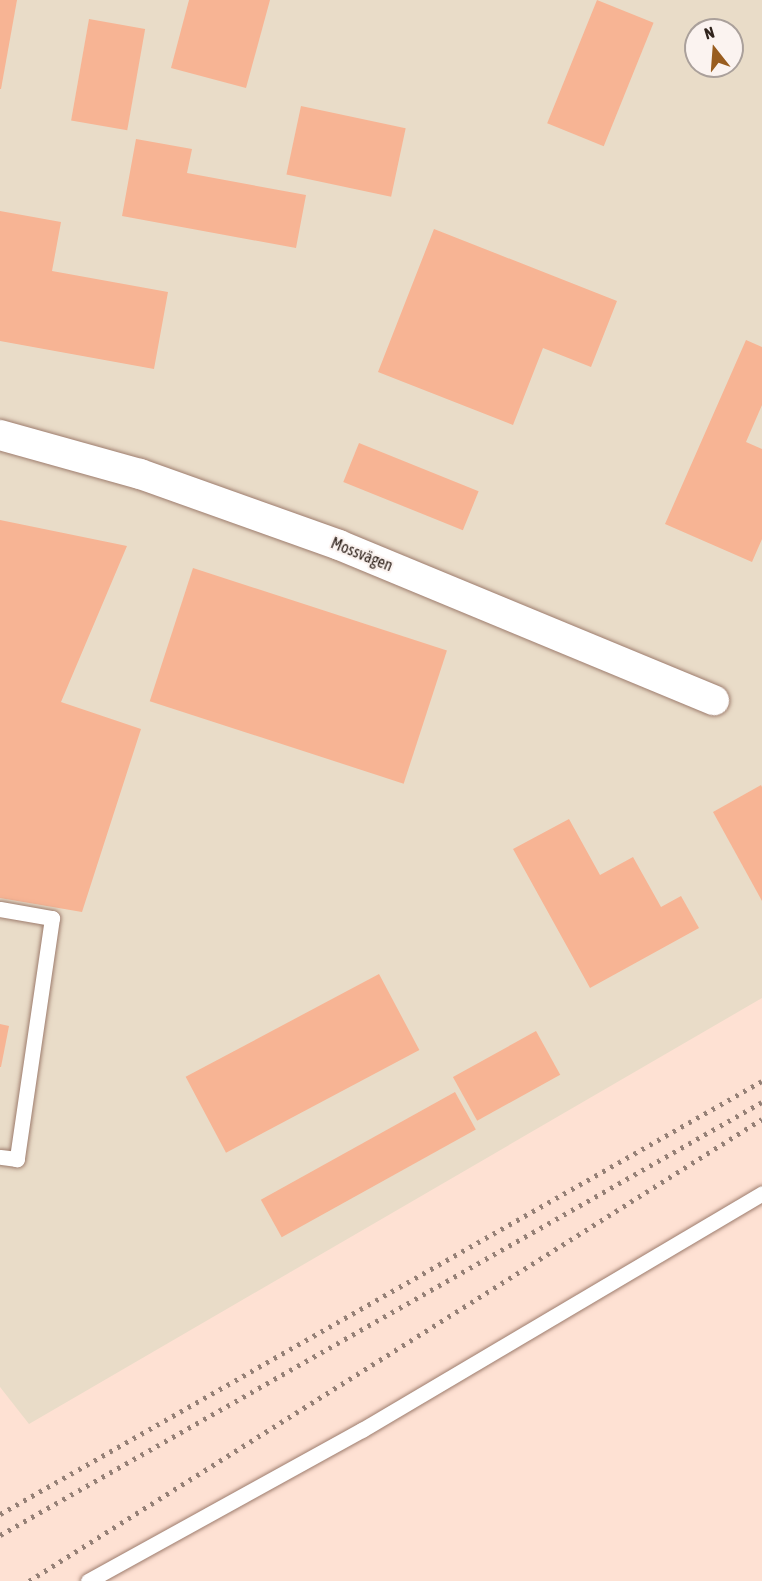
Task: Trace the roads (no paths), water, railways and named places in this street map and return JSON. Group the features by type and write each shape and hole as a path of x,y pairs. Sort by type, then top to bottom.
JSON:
{"street":[{"name":"Mossvägen","path":"0,435 140,474 339,545 714,700"}],"lane":[{"path":"0,909 52,918 17,1159 0,1157"},
{"path":"88,1581 362,1430 762,1193"}],"railway":[{"path":"0,1514 762,1081"},
{"path":"0,1535 762,1102"},
{"path":"29,1581 762,1119"}]}
